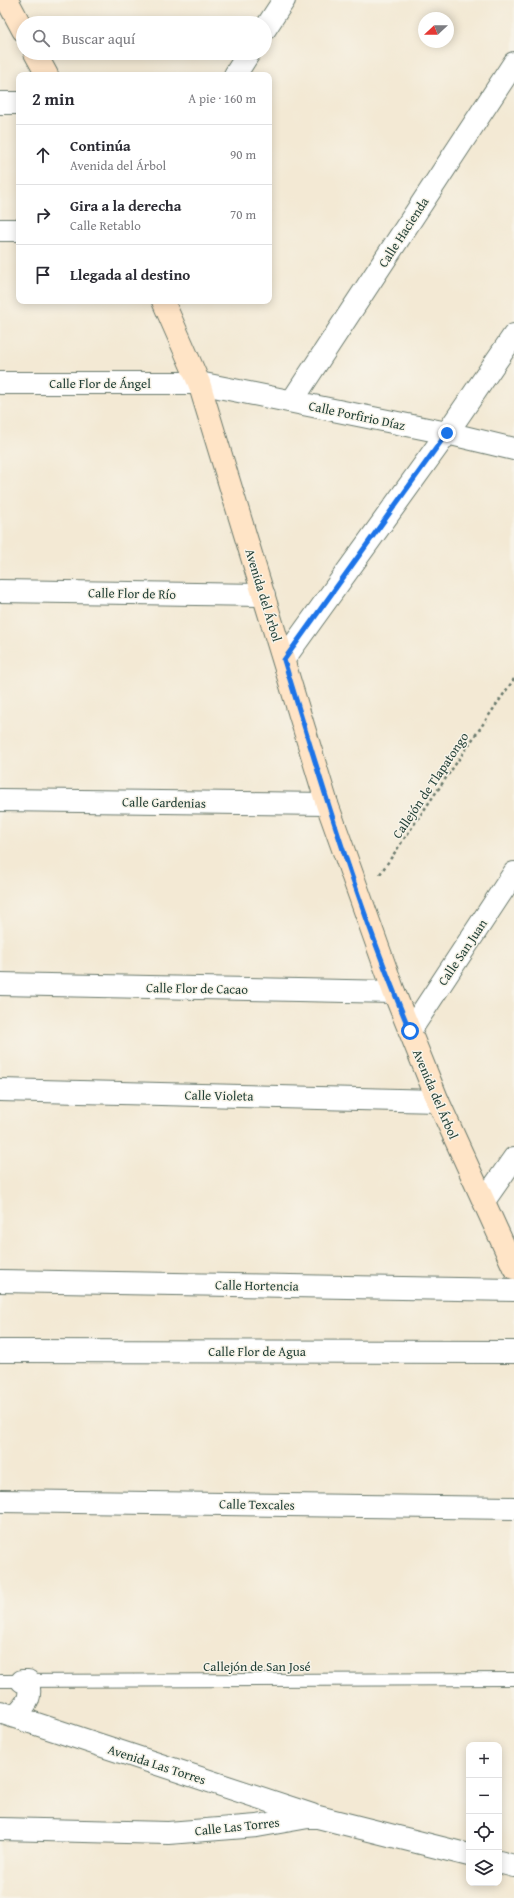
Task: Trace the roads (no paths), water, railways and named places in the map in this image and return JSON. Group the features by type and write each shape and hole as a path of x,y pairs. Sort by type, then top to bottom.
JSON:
{"street":[{"path":"7,0 16,17"},
{"path":"272,18 284,0"},
{"path":"39,60 45,72"},
{"path":"236,72 244,60"},
{"name":"Calle Hacienda","path":"292,401 514,63"},
{"path":"0,103 16,103"},
{"path":"0,230 16,230"},
{"name":"Avenida del Árbol","path":"164,304 199,383 327,804 394,992 438,1101 514,1268"},
{"path":"284,660 447,433 514,335"},
{"name":"Calle Flor de Ángel","path":"0,383 199,383"},
{"name":"Calle Porfirio Díaz","path":"199,383 447,433 514,449"},
{"name":"Calle Flor de Río","path":"0,591 264,595"},
{"name":"Calle Gardenias","path":"0,800 327,804"},
{"name":"Calle San Juan","path":"410,1031 514,873"},
{"name":"Calle Flor de Cacao","path":"0,984 394,992"},
{"name":"Calle Violeta","path":"0,1090 438,1101"},
{"path":"484,1201 514,1158"},
{"name":"Calle Hortencia","path":"0,1281 514,1290"},
{"name":"Calle Flor de Agua","path":"0,1351 514,1352"},
{"name":"Calle Texcales","path":"0,1501 514,1508"},
{"path":"7,1715 27,1704 30,1695 28,1680 22,1681"},
{"name":"Avenida Las Torres","path":"7,1715 314,1816"},
{"name":"Calle Las Torres","path":"0,1829 168,1833 257,1826 314,1816 466,1854"},
{"path":"502,1863 514,1866"}],"lane":[{"name":"Callejón de San José","path":"0,1681 514,1679"}]}
